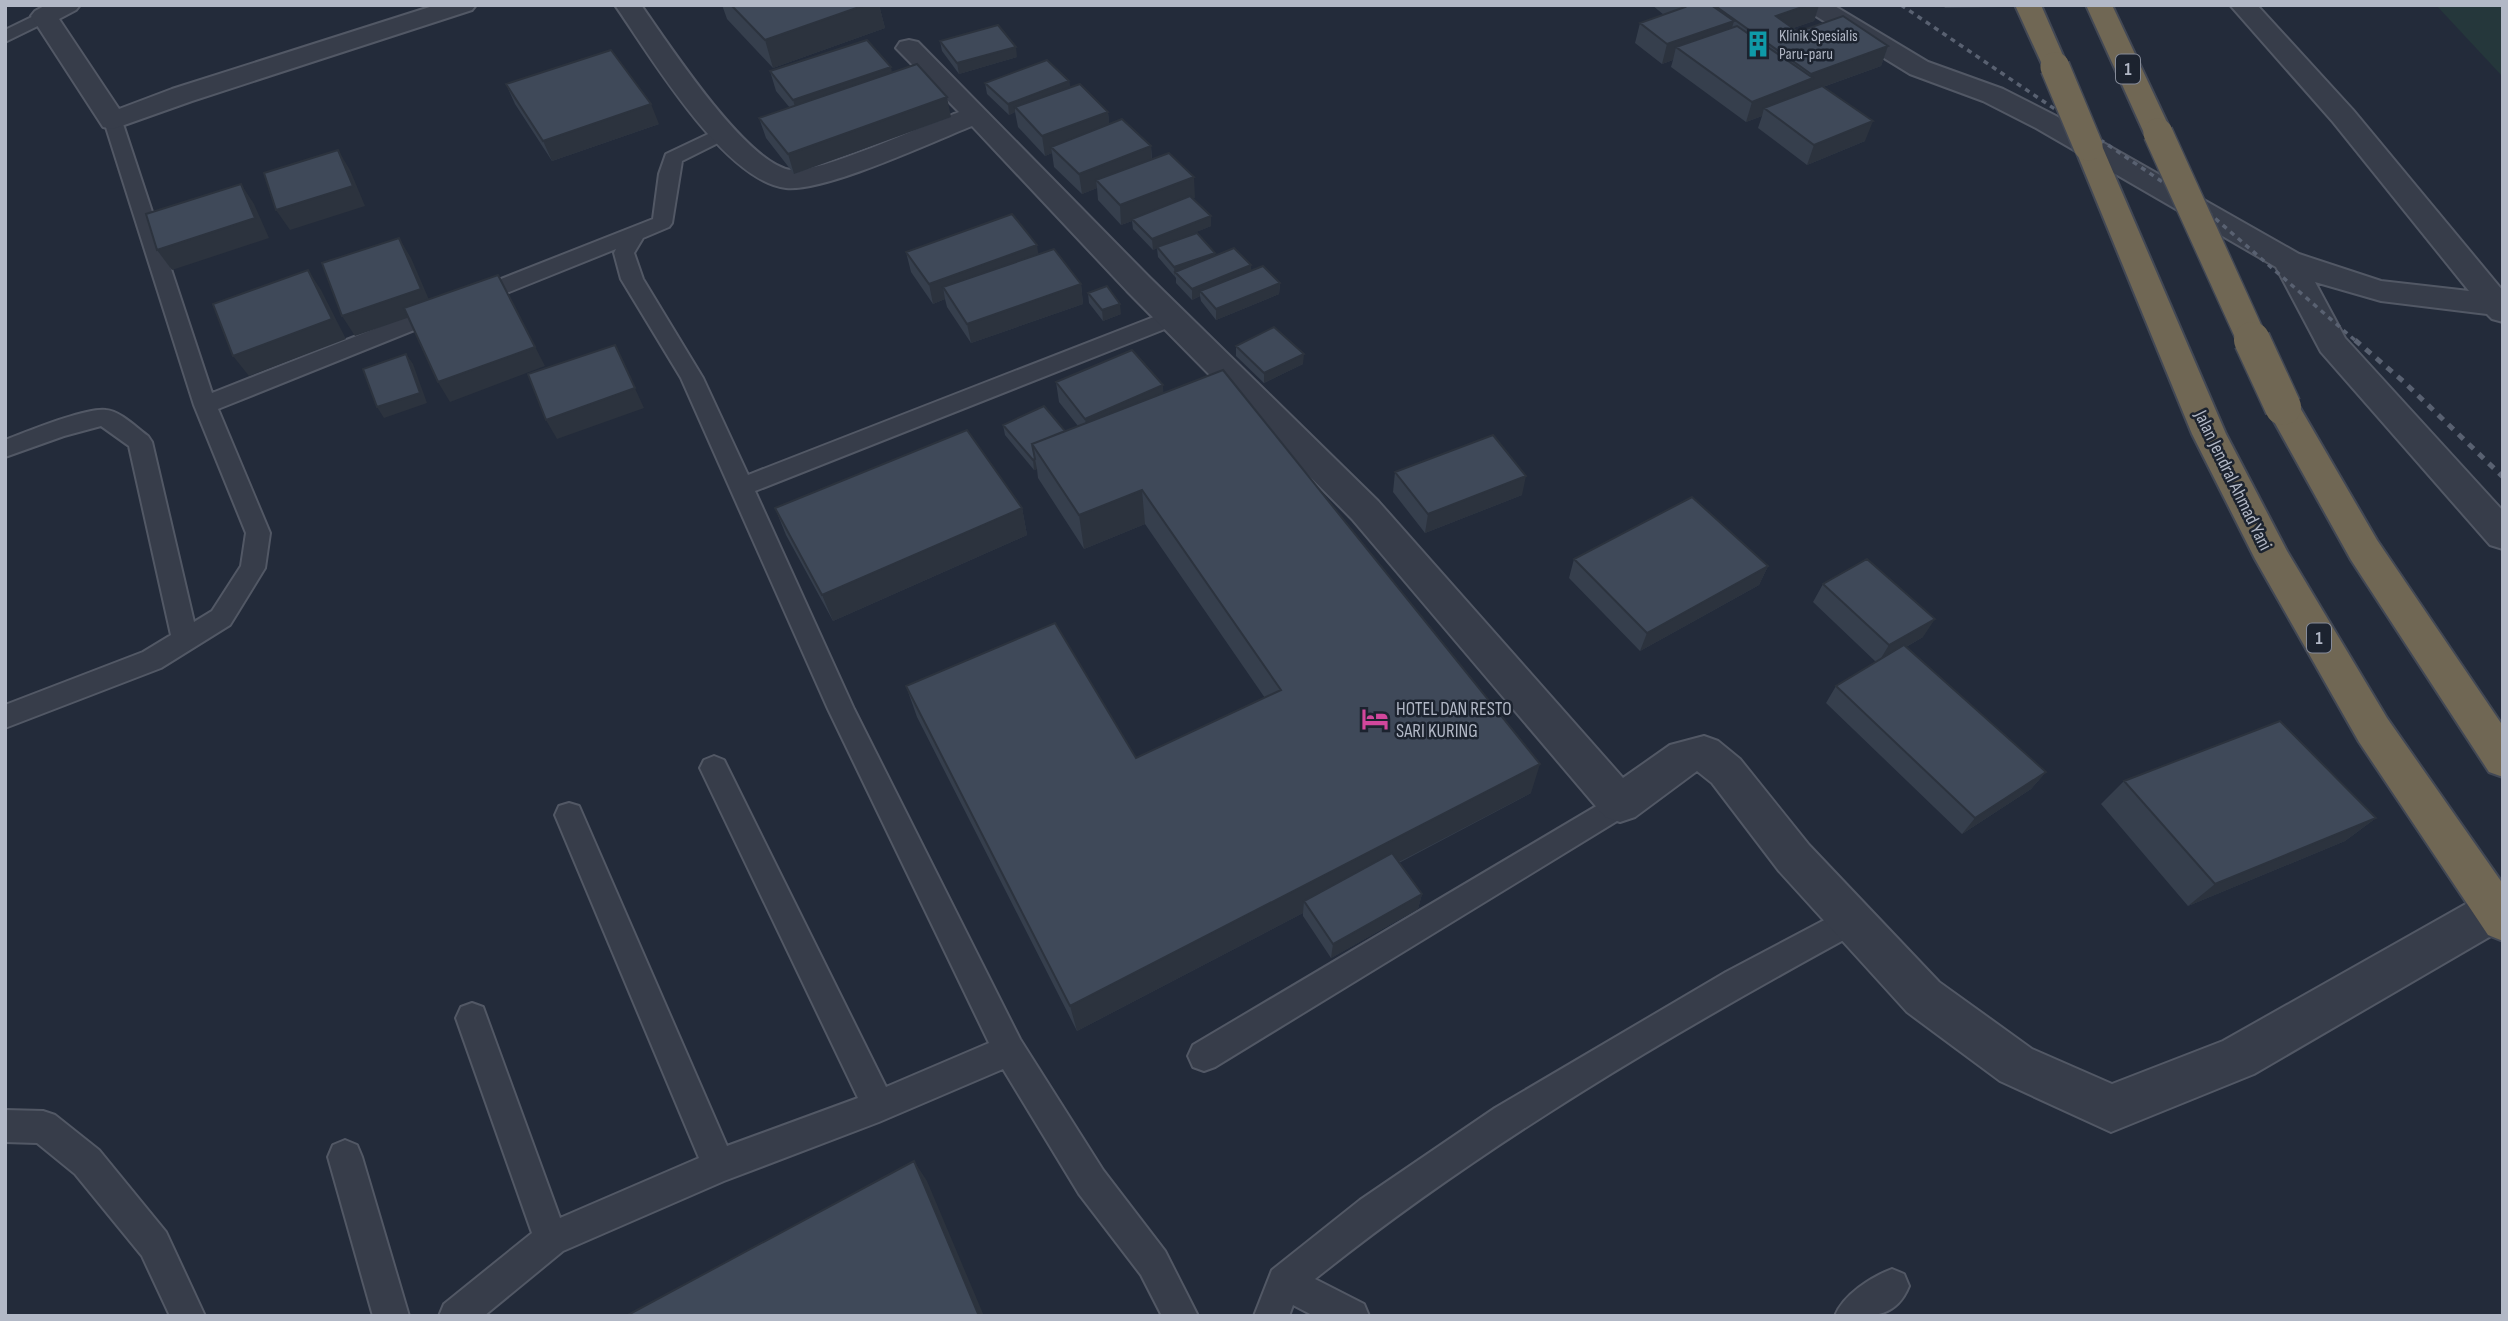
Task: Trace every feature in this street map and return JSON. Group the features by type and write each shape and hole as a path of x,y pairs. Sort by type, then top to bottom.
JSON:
{"highway":[{"name":"Jalan Jendral Ahmad Yani","path":"2028,5 2209,434 2273,559 2373,730 2499,915"},
{"name":"1","path":"2099,5 2283,407 2364,550 2503,760"}],"street":[{"path":"55,11 113,121 463,5"},
{"path":"628,5 723,134 765,171 789,179 823,173 977,115"},
{"path":"1815,5 1919,68 1993,96 2046,122 2288,261 2339,281 2381,291 2500,307"},
{"path":"2244,5 2343,117 2500,307"},
{"path":"909,48 1172,318 1365,510 1620,804 1684,757 1704,752 1726,771 1794,858 1923,997 2016,1065 2110,1108 2238,1058 2499,915"},
{"path":"2288,261 2332,344 2503,535"}],"lane":[{"path":"5,37 55,11"},
{"path":"5,717 152,660 221,618 253,568 258,533 205,405 113,121"},
{"path":"205,405 663,223 667,201 667,176 673,158 723,134"},
{"path":"636,234 624,253 632,279 692,378 841,709 1009,1050 1091,1182 1153,1263 1181,1316"},
{"path":"741,486 1172,318"},
{"path":"5,449 58,429 104,416 140,442 185,640"},
{"path":"714,768 879,1106"},
{"path":"1204,1056 1620,804"},
{"path":"569,815 719,1166"},
{"path":"1271,1316 1284,1282 1372,1213 1506,1119 1737,982 1851,920"},
{"path":"472,1018 551,1239"},
{"path":"456,1316 551,1239 719,1166 879,1106 1009,1050"},
{"path":"5,1126 43,1127 88,1162 154,1244 188,1316"},
{"path":"345,1157 391,1316"},
{"path":"1284,1282 1352,1316"},
{"path":"1852,1316 1892,1286"}],"shaded area":[{"path":"2436,5 2503,5 2503,77"}],"building":[{"path":"731,5 865,5 765,40"},
{"path":"1683,5 1711,5 1734,21 1667,44 1640,23 1685,7"},
{"path":"1714,5 1808,5 1776,16 1798,32 1843,16 1888,46 1811,74"},
{"path":"998,25 1016,47 957,63 940,41"},
{"path":"1737,26 1813,78 1752,102 1676,47"},
{"path":"867,40 891,67 793,100 770,71"},
{"path":"611,50 651,104 543,141 506,84"},
{"path":"1047,60 1069,81 1008,104 985,83"},
{"path":"917,64 947,97 788,154 759,118"},
{"path":"1080,84 1108,112 1042,136 1015,107"},
{"path":"1822,86 1873,121 1814,145 1764,108"},
{"path":"1122,119 1151,146 1079,174 1051,147"},
{"path":"338,150 353,186 276,210 264,173"},
{"path":"1169,153 1194,177 1120,205 1096,180"},
{"path":"241,184 255,218 157,250 146,214"},
{"path":"1190,196 1211,216 1152,239 1132,219"},
{"path":"1012,214 1037,245 929,284 906,252"},
{"path":"1197,233 1215,253 1174,267 1157,247"},
{"path":"399,238 421,289 342,316 322,263"},
{"path":"1234,248 1251,265 1192,289 1175,272"},
{"path":"1054,249 1081,284 967,324 943,287"},
{"path":"1263,266 1280,283 1216,309 1200,291"},
{"path":"308,270 332,319 233,356 213,304"},
{"path":"498,275 535,347 438,382 404,308"},
{"path":"1107,286 1120,304 1102,310 1088,293"},
{"path":"1274,327 1304,354 1264,373 1236,346"},
{"path":"615,345 635,388 546,420 528,374"},
{"path":"1132,350 1163,385 1085,419 1056,382"},
{"path":"406,354 420,393 377,407 363,369"},
{"name":"HOTEL DAN RESTO SARI KURING","path":"1223,370 1540,764 1070,1006 906,686 1055,623 1136,758 1281,690 1142,490 1079,515 1032,444"},
{"path":"1044,406 1065,431 1032,444 1033,460 1003,425"},
{"path":"967,430 1022,508 822,595 775,508"},
{"path":"1493,435 1526,476 1428,514 1395,472"},
{"path":"1692,497 1768,566 1647,633 1574,559"},
{"path":"1867,559 1935,619 1889,645 1823,584"},
{"path":"1904,645 2046,772 1975,818 1836,686"},
{"path":"2280,721 2376,818 2215,884 2124,781"},
{"path":"1392,853 1422,894 1333,944 1304,901"},
{"path":"914,1161 979,1316 626,1316"}],"railway":[{"path":"1901,5 2210,214 2357,342"},
{"path":"2355,340 2404,382 2503,477"}],"place":[{"name":"Klinik Spesialis Paru-paru","path":"1758,44"},
{"name":"HOTEL DAN RESTO SARI KURING","path":"1375,719"}]}
